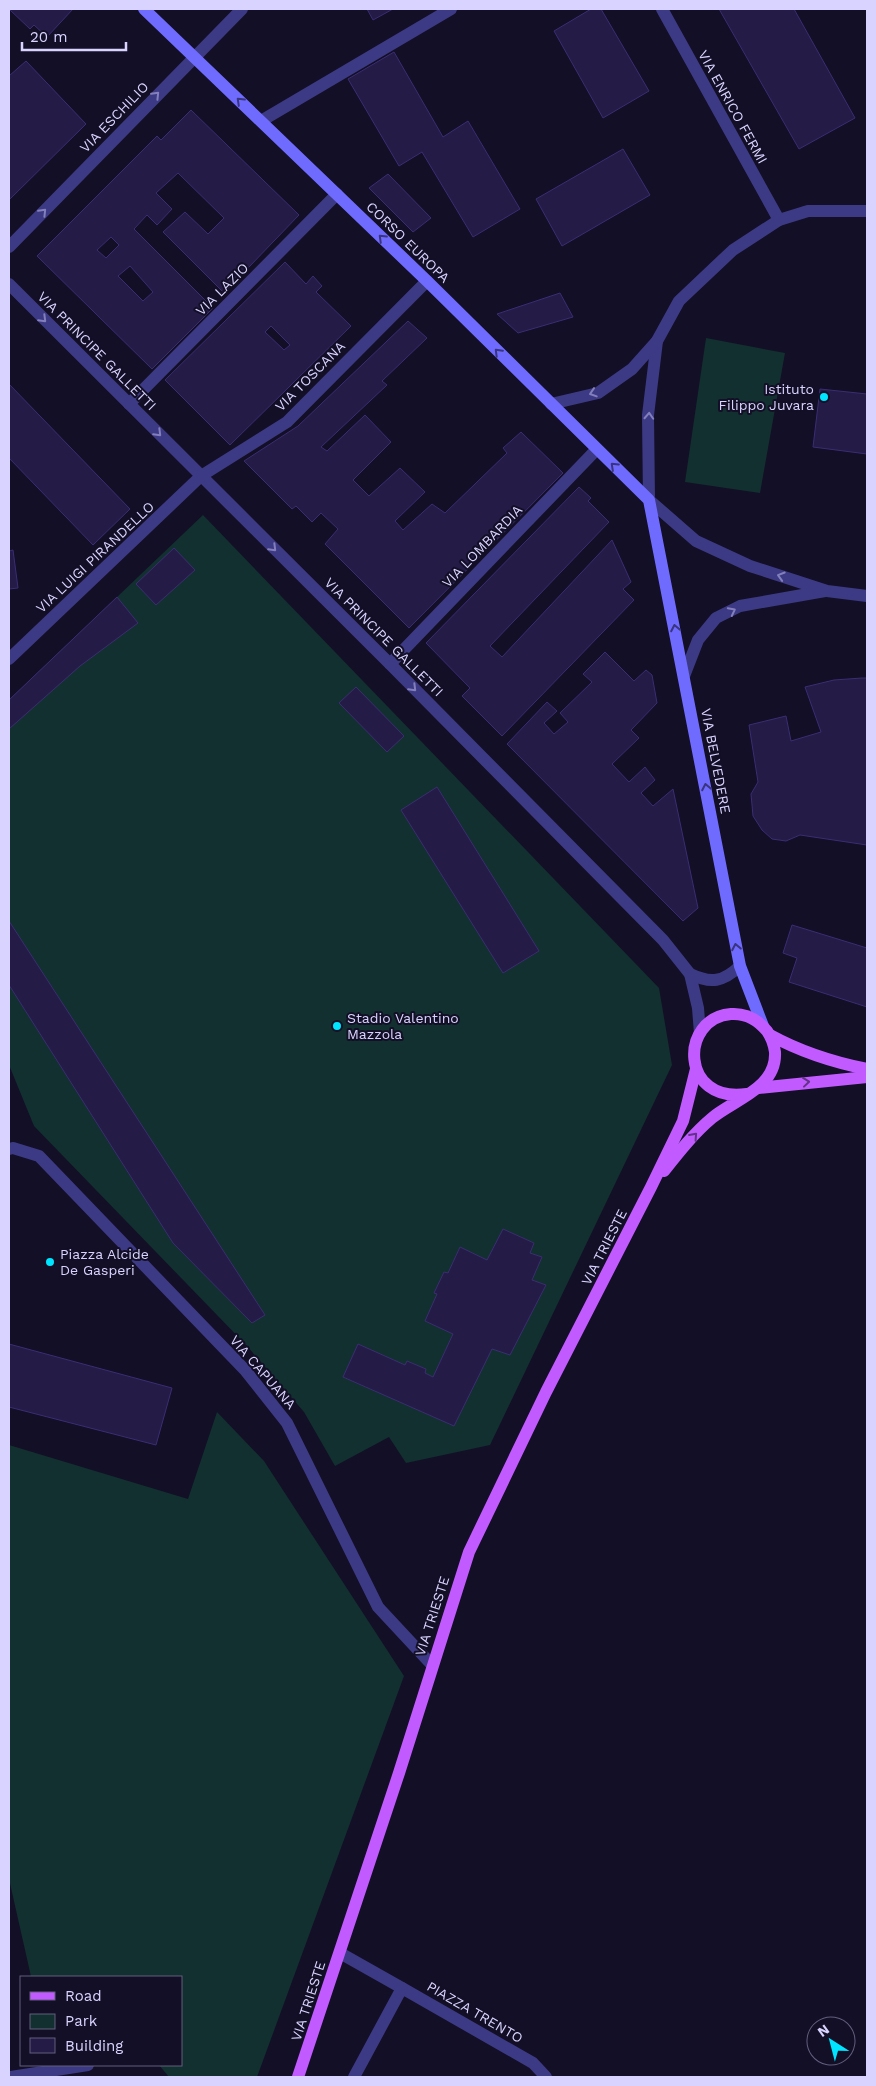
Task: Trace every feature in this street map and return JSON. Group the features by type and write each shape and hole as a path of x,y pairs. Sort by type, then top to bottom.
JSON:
{"main road":[{"path":"867,1069 833,1062 795,1049 753,1019 742,1015 730,1014 708,1024 700,1033 695,1045 696,1069 702,1080 711,1089 722,1094 735,1096 752,1091 867,1077"},
{"path":"651,1187 696,1132 714,1116 767,1079 773,1068 774,1045 766,1030"},
{"path":"651,1187 683,1121 696,1069"},
{"name":"VIA TRIESTE","path":"298,2077 396,1782 469,1552 546,1392 651,1187"}],"street":[{"name":"CORSO EUROPA","path":"144,9 427,281 596,450 649,500"},
{"name":"VIA ESCHILIO","path":"9,247 242,9"},
{"path":"261,121 451,9"},
{"name":"VIA ENRICO FERMI","path":"662,9 779,220"},
{"name":"VIA LAZIO","path":"129,404 337,194"},
{"path":"551,404 598,393 632,369 657,341 679,301 733,250 779,220 808,211 867,211"},
{"name":"VIA TOSCANA","path":"201,476 287,422 427,281"},
{"name":"VIA PRINCIPE GALLETTI","path":"9,284 390,664 663,940 690,974 698,1008 700,1033"},
{"path":"657,341 648,415 649,500 696,541 750,566 827,590 867,596"},
{"name":"VIA LOMBARDIA","path":"390,664 596,450"},
{"name":"VIA LUIGI PIRANDELLO","path":"9,659 201,476"},
{"name":"VIA BELVEDERE","path":"649,500 740,966 766,1030"},
{"path":"684,676 698,640 716,618 740,606 827,590"},
{"path":"690,974 703,980 716,980 730,976 740,966"},
{"name":"VIA CAPUANA","path":"11,1148 39,1156 245,1370 287,1424 378,1607 432,1665"},
{"name":"PIAZZA TRENTO","path":"340,1953 533,2063 546,2077"},
{"path":"354,2077 402,1988"},
{"path":"11,2077 82,2066"}],"green space":[{"path":"706,338 785,353 760,493 685,482"},
{"name":"Stadio Valentino Mazzola","path":"203,515 659,988 672,1065 490,1445 406,1463 389,1437 335,1466 304,1412 247,1346 34,1126 9,1065 9,700"},
{"path":"217,1412 264,1461 404,1676 257,2077 169,2077 160,2066 182,2066 182,1976 31,1976 9,1879 9,1445 188,1499"}],"building":[{"path":"9,9 73,9 47,37 34,25 30,29"},
{"path":"367,9 393,9 373,20"},
{"path":"591,9 601,9 649,91 603,118 554,31"},
{"path":"719,9 794,9 855,118 799,149"},
{"path":"394,52 443,137 468,121 520,209 473,237 422,152 399,166 348,79"},
{"path":"26,61 86,124 9,200 9,76"},
{"path":"191,110 299,215 224,293 163,232 185,212 208,234 224,218 178,173 156,193 172,209 157,225 147,215 134,229 213,308 152,369 37,256 157,136 161,140","holes":["111,237 119,245 106,258 97,250","130,266 153,292 143,301 118,276"]},
{"path":"623,149 650,195 562,246 536,199"},
{"path":"388,174 431,218 413,232 369,188"},
{"path":"285,262 306,284 313,276 322,286 316,292 351,326 230,445 165,380","holes":["271,326 290,345 284,350 265,332"]},
{"path":"560,293 573,317 518,333 497,314"},
{"path":"408,321 427,338 382,381 387,385 321,447 327,451 365,415 391,442 353,480 369,496 400,468 425,492 395,521 403,530 432,504 445,513 507,453 503,448 521,432 563,473 409,628 325,544 338,529 321,513 312,522 296,506 292,509 244,461 298,426"},
{"path":"9,384 130,509 93,545 9,458"},
{"path":"820,389 867,394 867,454 813,447"},
{"path":"579,487 591,498 588,501 609,522 490,646 502,657 612,540 631,582 623,589 634,600 502,736 462,696 470,688 426,643"},
{"path":"174,548 195,570 156,605 136,584"},
{"path":"13,550 18,588 9,589 9,551"},
{"path":"117,597 138,623 80,666 9,729 9,700"},
{"path":"605,652 634,681 646,670 652,675 657,703 631,730 639,738 612,764 629,782 645,767 655,780 641,793 653,806 673,789 698,908 683,921 507,744 547,702 557,711 544,723 554,734 568,722 560,713 592,682 583,674"},
{"path":"867,678 867,845 800,835 786,841 772,839 762,830 753,816 751,794 758,782 749,725 786,716 791,741 821,732 805,687 834,680"},
{"path":"356,687 404,736 387,752 339,703"},
{"path":"437,787 539,951 503,973 401,810"},
{"path":"9,921 265,1315 252,1323 173,1243 9,985"},
{"path":"792,925 867,948 867,1007 789,982 797,958 783,953"},
{"path":"503,1229 534,1243 530,1253 542,1257 532,1280 546,1285 510,1355 492,1349 454,1426 343,1377 358,1344 405,1365 407,1361 426,1369 425,1373 433,1377 453,1334 425,1321 437,1294 434,1293 444,1272 448,1273 460,1247 487,1260"},
{"path":"9,1344 172,1388 156,1445 9,1407"}],"place":[{"name":"Istituto Filippo Juvara","path":"824,397"},
{"name":"Stadio Valentino Mazzola","path":"337,1026"},
{"name":"Piazza Alcide De Gasperi","path":"50,1262"}]}
